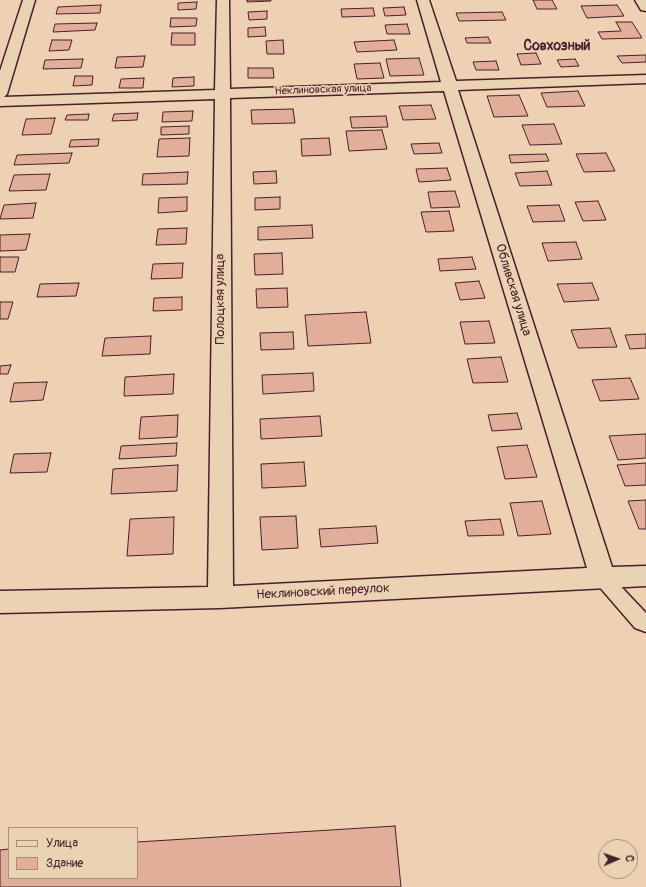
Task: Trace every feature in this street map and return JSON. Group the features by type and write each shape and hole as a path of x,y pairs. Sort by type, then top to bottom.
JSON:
{"street":[{"path":"0,94 29,0"},
{"name":"Полоцкая улица","path":"220,597 223,0"},
{"name":"Обливская улица","path":"423,0 603,579"},
{"path":"641,0 646,7"},
{"name":"Неклиновская улица","path":"0,102 646,79"},
{"name":"Неклиновский переулок","path":"0,602 220,597 646,576"}],"lane":[{"path":"603,579 642,622 646,624"}],"building":[{"path":"247,0 271,0 271,1 247,2"},
{"path":"533,0 552,0 557,9 537,9"},
{"path":"197,2 196,9 178,10 178,3"},
{"path":"101,5 100,13 56,14 58,7"},
{"path":"617,5 624,16 587,18 581,6"},
{"path":"404,7 406,15 385,16 383,8"},
{"path":"373,8 375,16 342,17 341,9"},
{"path":"267,11 267,19 249,20 248,12"},
{"path":"502,12 506,20 459,21 456,13"},
{"path":"171,18 197,18 196,26 170,27"},
{"path":"616,22 632,22 642,38 602,39 598,32 621,31"},
{"path":"97,23 95,30 53,32 55,24"},
{"path":"407,24 410,34 387,34 385,25"},
{"path":"265,27 266,36 248,37 248,28"},
{"path":"172,33 195,33 195,45 171,45"},
{"path":"488,37 491,43 467,43 465,38"},
{"path":"52,40 72,40 69,50 49,51"},
{"path":"283,40 284,54 267,54 266,41"},
{"path":"394,40 397,50 357,52 354,42"},
{"path":"536,53 541,64 521,65 517,54"},
{"path":"646,55 646,62 622,63 617,56"},
{"path":"145,56 143,67 115,68 117,57"},
{"path":"419,58 424,75 390,76 386,59"},
{"path":"83,59 81,68 43,69 45,60"},
{"path":"575,59 579,66 561,67 557,60"},
{"path":"496,61 499,70 476,70 473,62"},
{"path":"380,63 384,78 357,79 354,64"},
{"path":"248,68 273,68 274,78 248,78"},
{"path":"75,76 93,76 92,85 73,86"},
{"path":"194,77 194,86 172,87 173,78"},
{"path":"144,78 143,88 119,88 121,79"},
{"path":"578,91 585,106 547,107 541,93"},
{"path":"519,95 528,116 494,117 487,96"},
{"path":"431,105 436,119 403,120 399,106"},
{"path":"293,109 295,123 252,124 251,110"},
{"path":"193,111 192,121 162,122 163,112"},
{"path":"138,113 137,120 112,121 114,114"},
{"path":"89,114 88,120 65,120 67,115"},
{"path":"386,116 388,127 352,128 350,117"},
{"path":"55,118 51,134 22,135 26,119"},
{"path":"554,124 562,144 530,145 522,125"},
{"path":"189,126 189,134 161,135 161,127"},
{"path":"382,130 387,149 349,151 346,131"},
{"path":"190,138 189,156 157,157 159,139"},
{"path":"329,138 331,155 302,156 301,139"},
{"path":"99,139 98,146 69,147 71,140"},
{"path":"439,143 442,153 414,154 411,144"},
{"path":"72,153 69,163 14,165 17,155"},
{"path":"606,153 615,171 584,172 576,154"},
{"path":"546,154 549,161 511,163 509,155"},
{"path":"447,168 451,180 419,182 416,169"},
{"path":"276,171 277,183 254,184 253,172"},
{"path":"547,171 552,185 520,186 515,173"},
{"path":"188,172 187,184 142,185 143,174"},
{"path":"50,174 46,190 9,191 14,175"},
{"path":"455,191 460,207 431,208 428,192"},
{"path":"187,197 187,211 158,213 159,198"},
{"path":"280,197 280,209 255,210 255,198"},
{"path":"598,201 606,220 583,221 575,202"},
{"path":"36,203 33,218 0,219 4,205"},
{"path":"559,205 565,221 533,222 527,206"},
{"path":"449,211 454,231 426,232 421,212"},
{"path":"312,225 313,238 258,240 258,227"},
{"path":"187,228 186,244 156,245 158,229"},
{"path":"30,234 26,250 0,251 0,235"},
{"path":"576,242 582,259 548,261 542,243"},
{"path":"282,253 283,274 255,275 254,254"},
{"path":"0,257 19,257 15,272 0,272"},
{"path":"472,257 476,269 440,271 438,259"},
{"path":"183,263 182,278 151,279 153,264"},
{"path":"479,281 485,298 460,300 455,283"},
{"path":"79,283 76,296 37,297 40,284"},
{"path":"592,283 599,300 564,302 557,284"},
{"path":"287,288 288,307 257,308 256,289"},
{"path":"182,297 182,310 153,311 154,298"},
{"path":"0,302 13,302 8,319 0,319"},
{"path":"366,312 371,343 308,346 305,315"},
{"path":"489,321 495,343 465,344 460,322"},
{"path":"610,328 617,347 578,348 571,330"},
{"path":"293,332 294,349 261,350 260,333"},
{"path":"646,334 646,348 630,349 625,335"},
{"path":"151,336 150,354 102,356 105,338"},
{"path":"501,357 508,382 473,383 467,359"},
{"path":"11,365 8,374 0,374 0,366"},
{"path":"313,373 314,391 263,394 262,375"},
{"path":"174,374 173,394 124,396 125,377"},
{"path":"630,378 639,399 600,401 592,380"},
{"path":"47,382 43,400 10,402 14,383"},
{"path":"517,413 522,429 492,431 488,415"},
{"path":"178,415 177,437 139,439 141,417"},
{"path":"320,416 322,436 261,439 260,419"},
{"path":"646,434 646,458 618,460 609,436"},
{"path":"177,443 176,456 119,459 121,446"},
{"path":"527,445 537,477 505,479 497,447"},
{"path":"51,453 47,472 10,473 14,454"},
{"path":"304,462 306,486 262,488 261,464"},
{"path":"646,463 646,485 625,486 617,465"},
{"path":"178,465 177,491 111,494 113,469"},
{"path":"646,500 646,529 639,529 628,501"},
{"path":"542,501 551,534 518,536 510,503"},
{"path":"296,516 298,548 262,550 260,517"},
{"path":"174,517 173,554 127,556 130,519"},
{"path":"500,519 504,535 468,536 465,521"},
{"path":"376,526 378,543 321,547 319,529"},
{"path":"395,826 401,887 0,887 0,850 8,849 8,879 138,879 138,842"}],"district":[{"name":"Совхозный","path":"557,46"}]}
